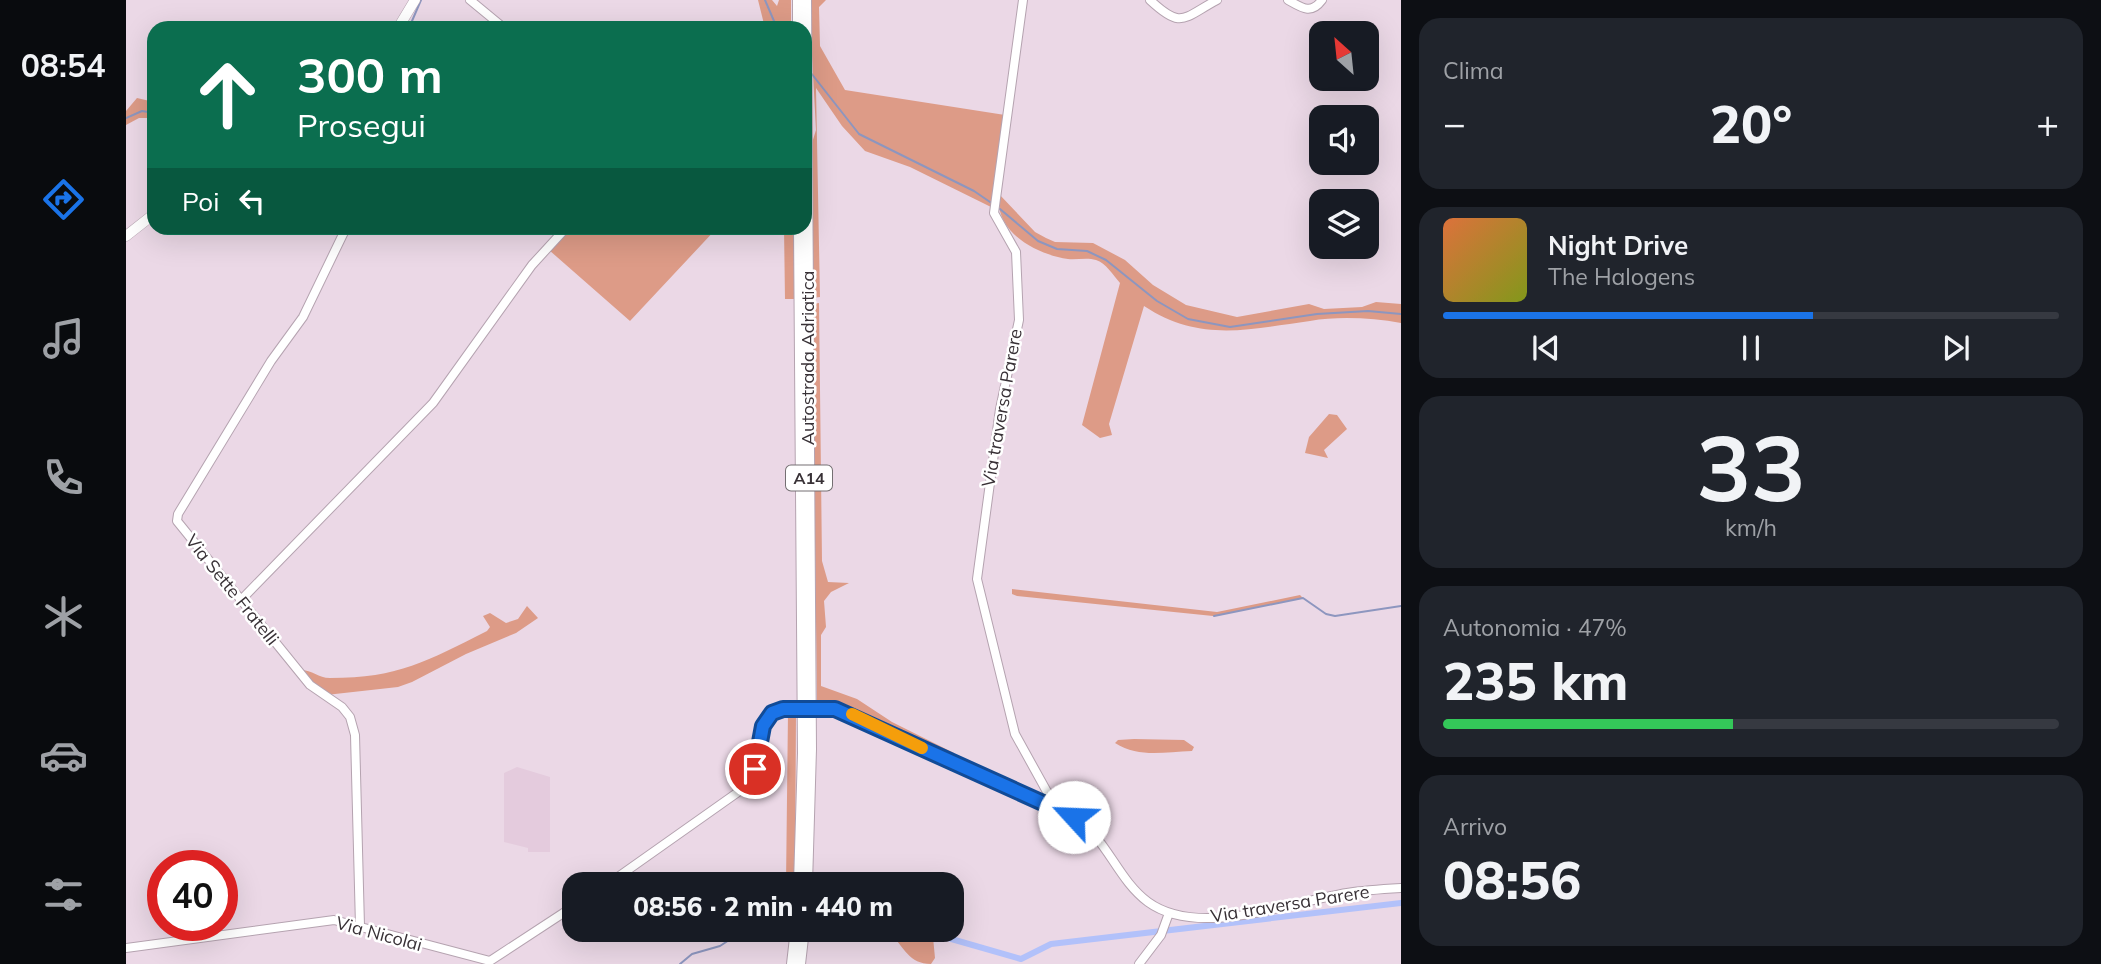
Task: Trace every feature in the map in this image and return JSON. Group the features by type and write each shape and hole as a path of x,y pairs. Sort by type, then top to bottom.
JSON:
{"highway":[{"path":"797,0 798,21"},
{"name":"Autostrada Adriatica","path":"806,0 806,21"},
{"name":"Autostrada Adriatica","path":"799,235 803,753 799,872"},
{"name":"Autostrada Adriatica","path":"807,872 811,748 808,235"},
{"path":"792,964 795,942"},
{"path":"800,964 803,942"}],"main road":[{"path":"402,21 415,0"},
{"path":"126,236 147,220"}],"street":[{"path":"470,0 496,21"},
{"name":"Via traversa Parere","path":"1023,0 994,213 1016,252 1018,320 1000,409 976,579 1015,734 1056,808"},
{"path":"1150,0 1173,19 1184,19 1217,0"},
{"path":"1288,0 1305,10 1320,3"},
{"name":"Via Sette Fratelli","path":"343,235 303,317 272,360 178,514 180,526 310,685 342,707 349,717 355,735 360,926"},
{"path":"240,601 433,402 532,265 560,235"},
{"path":"625,872 741,789 755,769 765,722 772,713 783,709 831,708 851,714 1080,821 1092,831 1137,892 1168,914 1163,931 1139,964"},
{"name":"Via traversa Parere","path":"1168,914 1213,918 1348,893 1401,888"},
{"name":"Via Nicolai","path":"126,948 322,920 360,926 416,944 490,962 562,914"}],"shaded area":[{"path":"758,0 772,0 777,6 779,0 791,0 791,21 763,21"},
{"path":"809,0 826,0 819,7 820,46 845,90 1005,115 991,207 910,167 865,151 842,126 816,88 820,297 812,298 812,143 816,130"},
{"path":"137,98 147,100 147,118 139,118 126,125 126,111"},
{"path":"999,194 1035,232 1055,242 1093,243 1125,260 1153,285 1186,305 1237,317 1309,304 1324,309 1362,307 1376,302 1401,304 1401,323 1344,318 1245,330 1205,329 1165,318 1144,306 1109,424 1112,435 1100,438 1082,425 1120,283 1096,260 1055,256 1030,246 1019,238 1003,219"},
{"path":"563,235 710,235 630,321 549,250"},
{"path":"784,235 794,235 794,299 785,299"},
{"path":"819,303 822,561 828,582 849,583 831,592 824,601 826,627 821,635 821,686 857,699 892,722 954,753 953,759 842,706 817,702 812,304"},
{"path":"1329,414 1337,415 1347,429 1324,450 1328,458 1305,453 1309,437"},
{"path":"1012,589 1217,612 1300,595 1303,598 1213,616 1017,596 1012,594"},
{"path":"527,606 538,618 516,633 398,687 326,695 300,670 330,678 375,675 412,666 487,631 490,627 483,616 490,613 506,623 518,619"},
{"path":"788,712 796,712 795,872 786,872"},
{"path":"1118,740 1184,740 1194,747 1192,751 1152,753 1133,751 1115,743"},
{"path":"517,767 550,777 550,852 528,852 528,848 504,842 504,773"},
{"path":"898,942 933,942 935,958 931,964 917,961"}],"waterway":[{"path":"412,21 421,0"},
{"path":"765,0 774,21"},
{"path":"812,74 859,134 974,191 990,202"},
{"path":"126,118 142,111 147,112"},
{"path":"1000,209 1038,241 1057,249 1087,251 1106,260 1157,301 1188,319 1230,327 1317,314 1368,311 1401,314"},
{"path":"1214,616 1303,598 1326,614 1335,616 1401,606"},
{"path":"962,942 1021,959 1051,944 1401,903"},
{"path":"680,964 692,954 726,942"}],"slow traffic":[{"path":"852,714 922,748"}],"route":[{"path":"755,769 763,726 772,713 783,709 831,708 851,714 1074,817"}]}
